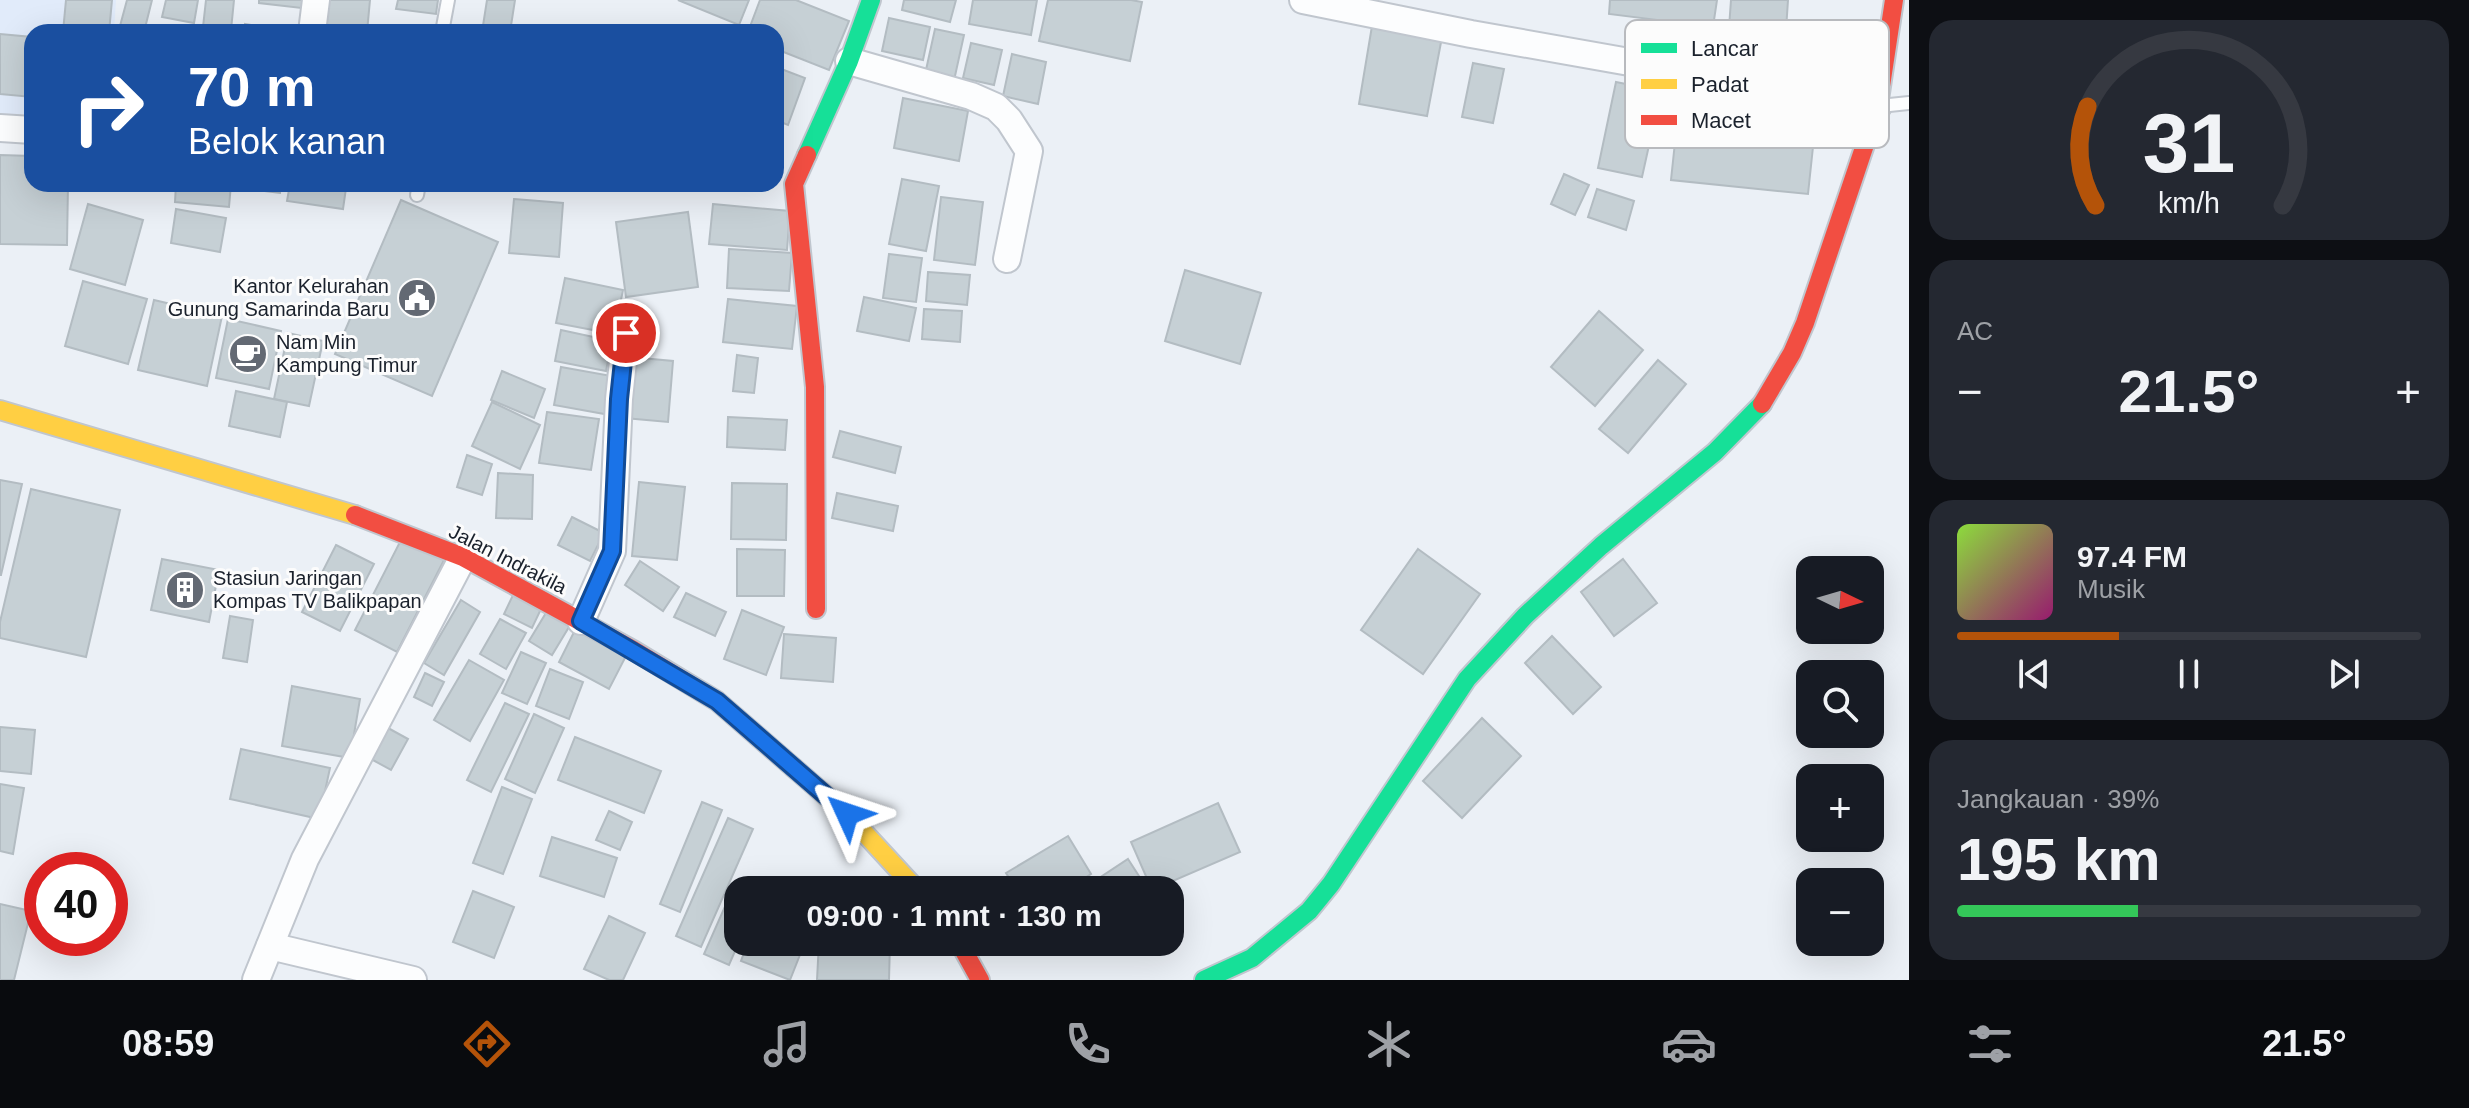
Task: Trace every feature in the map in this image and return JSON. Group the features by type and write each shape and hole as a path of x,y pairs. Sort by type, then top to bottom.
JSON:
{"street":[{"path":"313,24 316,0"},
{"path":"816,609 815,387 794,184 849,61 871,0"},
{"path":"1303,0 1625,61"},
{"path":"1889,33 1894,0"},
{"path":"849,61 971,96 996,107 1009,120 1029,151 1007,259"},
{"path":"0,128 24,130"},
{"path":"1204,980 1252,958 1309,911 1331,884 1467,679 1525,616 1601,546 1715,452 1761,406 1792,353 1805,323 1864,148"},
{"path":"581,621 612,551 619,399 626,333"},
{"name":"Jalan Indrakila","path":"0,410 347,512 463,557 581,621 717,701 847,814 904,876"},
{"path":"256,980 305,859 463,557"},
{"path":"270,946 413,980"},
{"path":"967,956 980,980"}],"lane":[{"path":"444,24 448,0"},
{"path":"1889,105 1909,103"}],"shaded area":[{"path":"0,0 116,0 114,24 24,24 24,114 0,114"}],"building":[{"path":"66,0 112,0 110,24 64,24"},
{"path":"127,0 152,0 146,24 121,24"},
{"path":"166,0 198,0 194,23 162,17"},
{"path":"206,0 234,0 232,24 203,24"},
{"path":"259,0 311,0 310,9 259,3"},
{"path":"323,0 370,0 368,24 321,24"},
{"path":"398,0 438,0 436,14 396,9"},
{"path":"487,0 515,0 511,24 483,24"},
{"path":"678,0 749,0 739,24"},
{"path":"760,0 796,0 849,21 829,70 784,52 784,24 751,24"},
{"path":"904,0 956,0 950,22 902,10"},
{"path":"973,0 1037,0 1031,35 969,24"},
{"path":"1048,0 1142,2 1130,61 1039,41"},
{"path":"1610,0 1717,0 1714,20 1657,20 1609,14"},
{"path":"1731,0 1788,0 1787,20 1730,20"},
{"path":"889,18 930,27 923,60 882,51"},
{"path":"1372,26 1442,37 1427,116 1359,104"},
{"path":"935,29 964,35 953,85 924,79"},
{"path":"0,34 24,36 24,96 0,94"},
{"path":"971,43 1002,50 994,85 963,78"},
{"path":"1012,54 1046,62 1038,104 1003,96"},
{"path":"1473,63 1504,69 1493,123 1462,117"},
{"path":"784,70 805,78 788,125 784,123"},
{"path":"1616,82 1625,84 1625,148 1648,148 1642,177 1598,168"},
{"path":"903,98 968,111 959,161 894,148"},
{"path":"1674,148 1813,148 1808,194 1671,180"},
{"path":"0,155 24,156 24,192 68,192 67,245 0,244"},
{"path":"1564,174 1589,185 1575,215 1551,204"},
{"path":"902,179 939,186 926,251 889,244"},
{"path":"1597,189 1634,201 1626,230 1588,217"},
{"path":"176,192 230,192 229,207 175,202"},
{"path":"289,192 345,192 343,209 287,201"},
{"path":"941,197 983,202 975,265 934,260"},
{"path":"514,199 563,203 559,257 509,253"},
{"name":"Kantor Kelurahan Gunung Samarinda Baru","path":"401,200 498,242 432,396 335,354"},
{"path":"88,204 143,220 125,285 70,269"},
{"path":"713,204 790,211 787,250 709,244"},
{"path":"176,209 226,218 220,252 171,243"},
{"path":"688,212 698,287 626,297 616,222"},
{"path":"729,249 792,253 789,291 727,288"},
{"path":"889,254 922,258 916,302 883,298"},
{"path":"1185,270 1261,293 1240,364 1165,341"},
{"path":"928,272 970,275 967,305 926,301"},
{"path":"565,278 623,290 614,334 556,323"},
{"path":"83,281 147,299 128,364 65,346"},
{"path":"864,297 916,308 909,341 857,331"},
{"path":"728,299 797,306 792,349 723,342"},
{"path":"154,300 222,316 207,386 138,370"},
{"path":"924,309 962,311 960,342 922,339"},
{"path":"1599,311 1643,350 1595,406 1551,367"},
{"name":"Nam Min Kampung Timur","path":"228,319 281,331 269,389 216,378"},
{"path":"561,330 612,341 606,371 555,361"},
{"path":"288,333 323,341 309,406 274,399"},
{"path":"737,355 758,358 754,393 733,391"},
{"path":"630,357 673,361 668,422 625,418"},
{"path":"1658,360 1686,384 1628,453 1599,429"},
{"path":"561,367 617,377 610,415 554,405"},
{"path":"502,371 545,389 534,418 491,400"},
{"path":"236,391 287,402 280,437 229,426"},
{"path":"492,402 540,425 520,469 472,446"},
{"path":"547,412 599,419 591,470 539,463"},
{"path":"728,417 787,420 785,450 727,447"},
{"path":"840,431 901,447 895,473 833,457"},
{"path":"467,455 492,464 482,495 457,487"},
{"path":"498,473 533,475 532,519 496,518"},
{"path":"0,480 22,484 1,575 0,575"},
{"path":"639,482 685,487 677,560 632,556"},
{"path":"732,483 787,484 786,540 731,539"},
{"path":"31,489 120,510 86,657 0,638 0,622"},
{"path":"837,493 898,506 893,531 832,518"},
{"path":"572,517 604,533 590,561 558,545"},
{"path":"402,538 444,560 397,652 355,630"},
{"path":"336,545 374,564 340,631 302,612"},
{"path":"737,549 785,550 784,596 737,596"},
{"path":"1418,549 1480,594 1423,674 1361,630"},
{"name":"Stasiun Jaringan Kompas TV Balikpapan","path":"162,559 219,570 209,622 151,610"},
{"path":"1623,559 1657,603 1614,636 1581,592"},
{"path":"640,561 679,587 663,611 625,585"},
{"path":"686,593 726,612 715,636 674,617"},
{"path":"513,595 541,609 532,628 504,614"},
{"path":"461,600 480,612 444,675 424,663"},
{"path":"549,608 572,622 552,655 529,641"},
{"path":"742,610 784,627 766,675 724,659"},
{"path":"230,616 253,620 247,662 223,658"},
{"path":"500,619 526,633 506,669 480,654"},
{"path":"575,630 626,656 609,689 559,662"},
{"path":"784,634 836,638 833,682 781,678"},
{"path":"1552,636 1601,687 1573,714 1525,663"},
{"path":"521,652 546,663 527,704 502,693"},
{"path":"469,660 504,680 470,741 434,720"},
{"path":"550,669 583,682 569,719 536,706"},
{"path":"425,673 444,682 432,706 414,697"},
{"path":"292,686 360,699 350,758 282,746"},
{"path":"505,703 529,714 491,792 467,780"},
{"path":"534,714 564,728 535,793 505,779"},
{"path":"1482,718 1521,756 1462,818 1423,781"},
{"path":"0,727 35,730 31,774 0,771"},
{"path":"388,728 408,739 391,770 371,759"},
{"path":"575,737 661,771 644,813 558,780"},
{"path":"241,749 330,768 319,819 230,799"},
{"path":"0,784 24,788 13,854 0,851"},
{"path":"502,787 532,799 503,874 473,863"},
{"path":"702,802 722,810 680,912 660,904"},
{"path":"1218,803 1240,852 1184,876 1146,876 1131,842"},
{"path":"609,811 632,822 620,850 596,840"},
{"path":"728,818 753,829 732,876 724,876 724,895 701,947 676,936"},
{"path":"1068,836 1091,874 1008,876 1006,873"},
{"path":"552,837 617,858 604,897 540,876"},
{"path":"1128,859 1139,876 1102,876"},
{"path":"473,891 514,907 494,958 453,942"},
{"path":"0,904 24,909 24,939 14,980 0,980"},
{"path":"724,909 724,956 733,956 729,965 704,954"},
{"path":"609,916 645,933 623,980 609,980 584,969"},
{"path":"743,956 799,956 790,980 741,961"},
{"path":"818,956 890,956 889,980 817,980"}],"traffic: fast":[{"path":"807,155 849,61 871,0"},
{"path":"1204,980 1252,958 1309,911 1331,884 1467,679 1525,616 1601,546 1715,452 1762,404"}],"traffic: slow":[{"path":"0,410 355,515"},
{"path":"794,768 847,814 904,876"}],"traffic: jam":[{"path":"1889,33 1894,0"},
{"path":"1762,404 1792,353 1805,323 1864,148"},
{"path":"807,155 794,184 815,387 816,609"},
{"path":"355,515 463,557 633,650 717,701 794,768"},
{"path":"967,956 980,980"}],"place":[{"name":"Kantor Kelurahan Gunung Samarinda Baru","path":"417,298"},
{"name":"Nam Min Kampung Timur","path":"248,354"},
{"name":"Stasiun Jaringan Kompas TV Balikpapan","path":"185,590"}],"route":[{"path":"626,333 619,399 612,551 581,621 717,701 847,814"}]}
